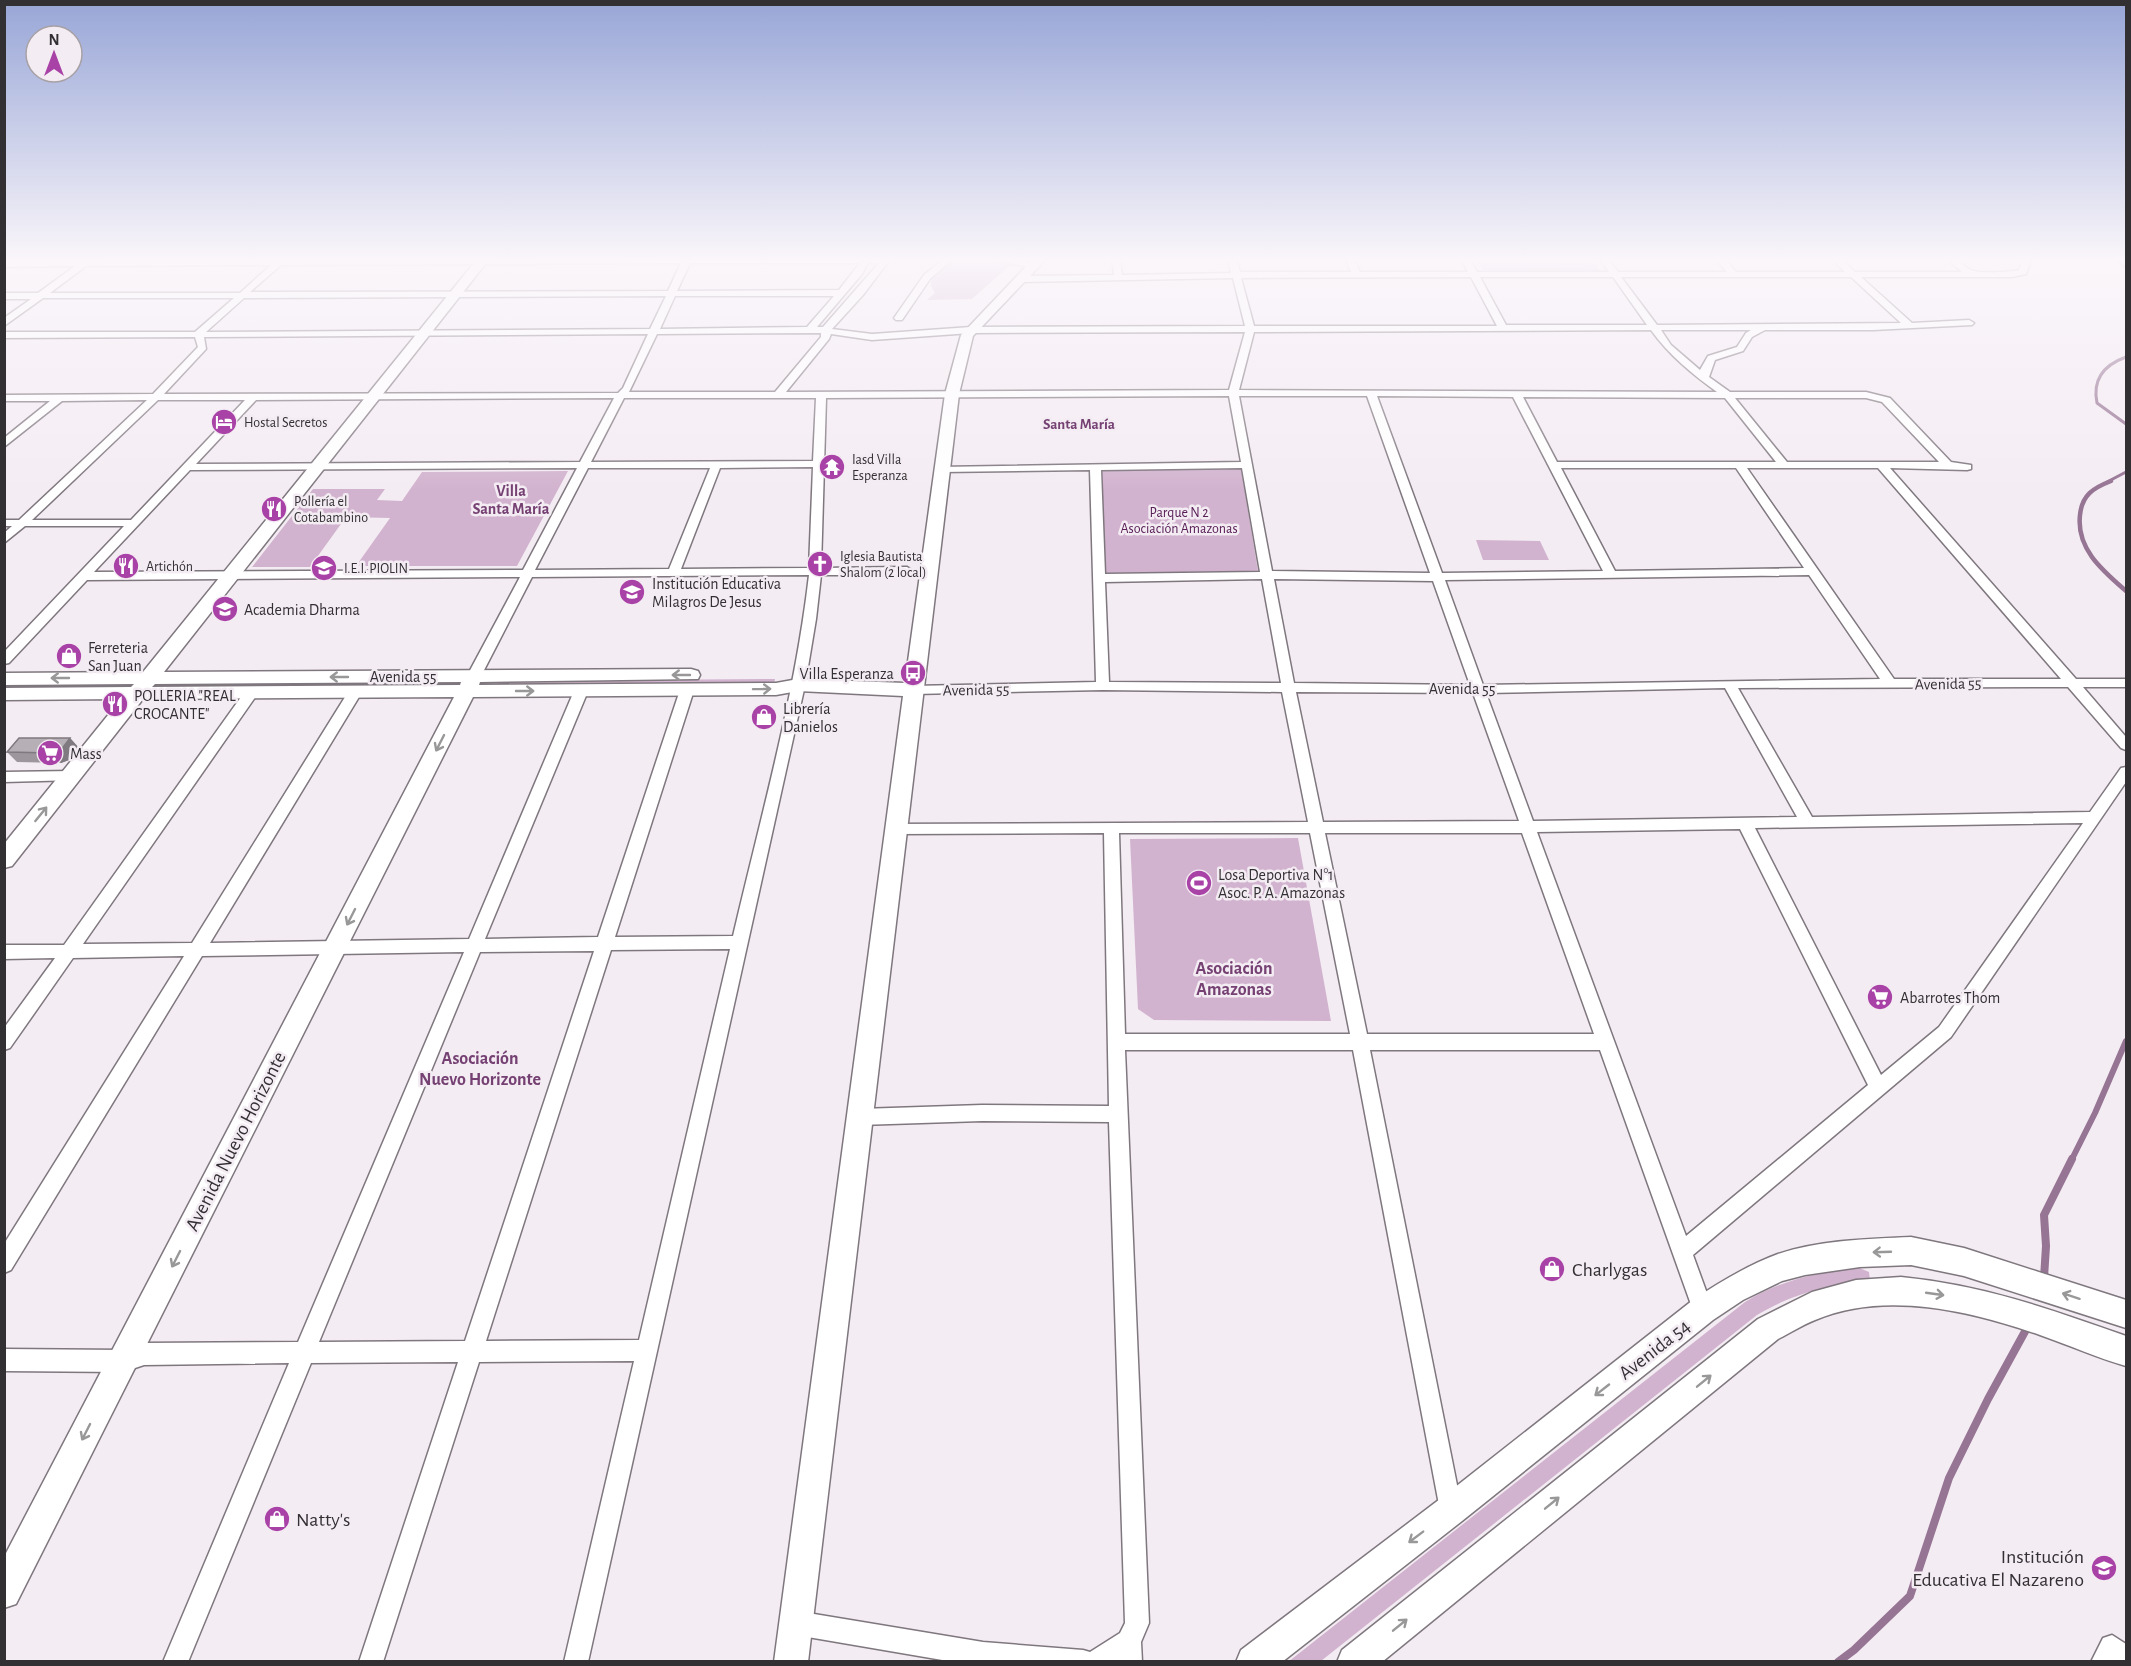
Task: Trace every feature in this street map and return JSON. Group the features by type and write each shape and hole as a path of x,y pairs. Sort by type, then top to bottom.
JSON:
{"street":[{"path":"4,540 156,397 203,347 199,336"},
{"path":"407,336 410,353"},
{"path":"4,860 424,336"},
{"path":"470,684 583,465 620,396 627,389 652,336"},
{"path":"778,395 826,336"},
{"path":"850,336 890,336"},
{"path":"791,1662 942,469 952,394 967,336"},
{"path":"1248,336 1233,393 1288,688 1451,1510"},
{"path":"1660,336 1668,347 1704,379 1727,394 1785,466"},
{"path":"1704,379 1705,369 1711,358 1740,349 1749,336"},
{"path":"4,398 1233,393 1876,396 1886,400 1948,465"},
{"path":"1371,394 1703,1310"},
{"path":"576,1662 798,685 810,619 815,572 821,395"},
{"path":"1517,395 1610,573"},
{"path":"4,660 254,396"},
{"path":"4,444 59,398"},
{"path":"187,467 818,464"},
{"path":"674,572 716,465"},
{"path":"942,469 1247,465"},
{"path":"1552,465 1948,465 1967,467"},
{"path":"1881,465 2127,745"},
{"path":"1095,466 1103,686"},
{"path":"1740,466 1890,684"},
{"path":"4,523 134,523"},
{"path":"83,576 907,571"},
{"path":"1100,578 1266,575 1438,577 1811,571"},
{"name":"Avenida 55","path":"4,694 144,686 470,684 786,675 798,685"},
{"name":"Avenida 55","path":"4,679 251,693 355,692 470,684 581,691 782,688 798,685 913,690 1103,686 1478,688 2127,682"},
{"name":"Avenida Nuevo Horizonte","path":"4,1592 470,684"},
{"path":"1729,684 1808,823"},
{"path":"371,1662 687,690"},
{"path":"175,1662 581,691"},
{"path":"4,1263 355,692"},
{"path":"4,1042 251,693"},
{"path":"1683,1251 1945,1032 2127,772"},
{"path":"4,777 72,776"},
{"path":"896,828 1529,827 2096,817"},
{"path":"1745,823 1879,1089"},
{"path":"1097,1662 1129,1652 1137,1623 1118,1114 1111,827"},
{"path":"4,952 740,942"},
{"path":"1117,1042 1607,1042"},
{"path":"860,1118 982,1113 1118,1114"},
{"name":"Avenida 54","path":"1253,1662 1451,1510 1703,1310 1733,1290 1779,1268 1805,1261 1860,1253 1911,1251 1964,1262 2127,1314"},
{"path":"1354,1662 1768,1329 1790,1314 1814,1303 1869,1291 1900,1290 1939,1294 1983,1303 2127,1351"},
{"path":"4,1360 123,1361 144,1354 647,1350"},
{"path":"796,1623 983,1654 1083,1662"},
{"path":"2103,1662 2112,1647 2127,1660"}],"green space":[{"name":"Parque N 2 Asociación Amazonas","path":"1241,468 1258,571 1104,573 1100,470"},
{"path":"568,471 517,566 356,566 390,518 346,517 310,567 252,567 313,489 385,489 377,500 402,501 422,472"},
{"path":"1476,540 1540,541 1549,560 1483,560"},
{"path":"775,679 774,684 496,686 499,681"},
{"path":"442,681 439,687 173,688 178,682"},
{"path":"4,683 113,683 109,689 5,689"},
{"path":"1298,838 1331,1021 1154,1020 1138,1009 1130,839"},
{"path":"1857,1267 1869,1272 1870,1281 1811,1291 1784,1301 1757,1315 1321,1661 1288,1662 1745,1302 1758,1294 1799,1278"}],"building":[{"path":"19,738 70,738 61,750 52,753 7,752"}],"waterway":[{"path":"2126,357 2111,364 2101,374 2096,387 2097,403 2126,424"},
{"path":"2107,482 2126,472"},
{"path":"2111,481 2099,486 2086,497 2081,508 2080,527 2082,538 2093,558 2126,591"},
{"path":"2044,1278 2046,1246 2044,1215 2095,1113 2126,1041"},
{"path":"1838,1662 1854,1650 1910,1596 1949,1478 1988,1399 2028,1326"}],"place":[{"name":"Hostal Secretos","path":"224,422"},
{"name":"Iasd Villa Esperanza","path":"832,467"},
{"name":"Pollería el Cotabambino","path":"274,509"},
{"name":"Iglesia Bautista Shalom (2 local)","path":"820,564"},
{"name":"Artichón","path":"126,566"},
{"name":"I.E.I. PIOLIN","path":"324,568"},
{"name":"Institución Educativa Milagros De Jesus","path":"632,592"},
{"name":"Academia Dharma","path":"225,609"},
{"name":"Ferreteria San Juan","path":"69,656"},
{"name":"Villa Esperanza","path":"913,673"},
{"name":"POLLERIA \"REAL CROCANTE\"","path":"115,704"},
{"name":"Librería Danielos","path":"764,717"},
{"name":"Mass","path":"50,753"},
{"name":"Losa Deportiva N°1 Asoc. P. A. Amazonas","path":"1199,883"},
{"name":"Abarrotes Thom","path":"1880,997"},
{"name":"Charlygas","path":"1552,1269"},
{"name":"Natty's","path":"277,1519"},
{"name":"Institución Educativa El Nazareno","path":"2104,1568"}],"district":[{"name":"Santa María","path":"1079,424"},
{"name":"Villa Santa María","path":"511,499"},
{"name":"Asociación Amazonas","path":"1234,978"},
{"name":"Asociación Nuevo Horizonte","path":"480,1068"}]}
